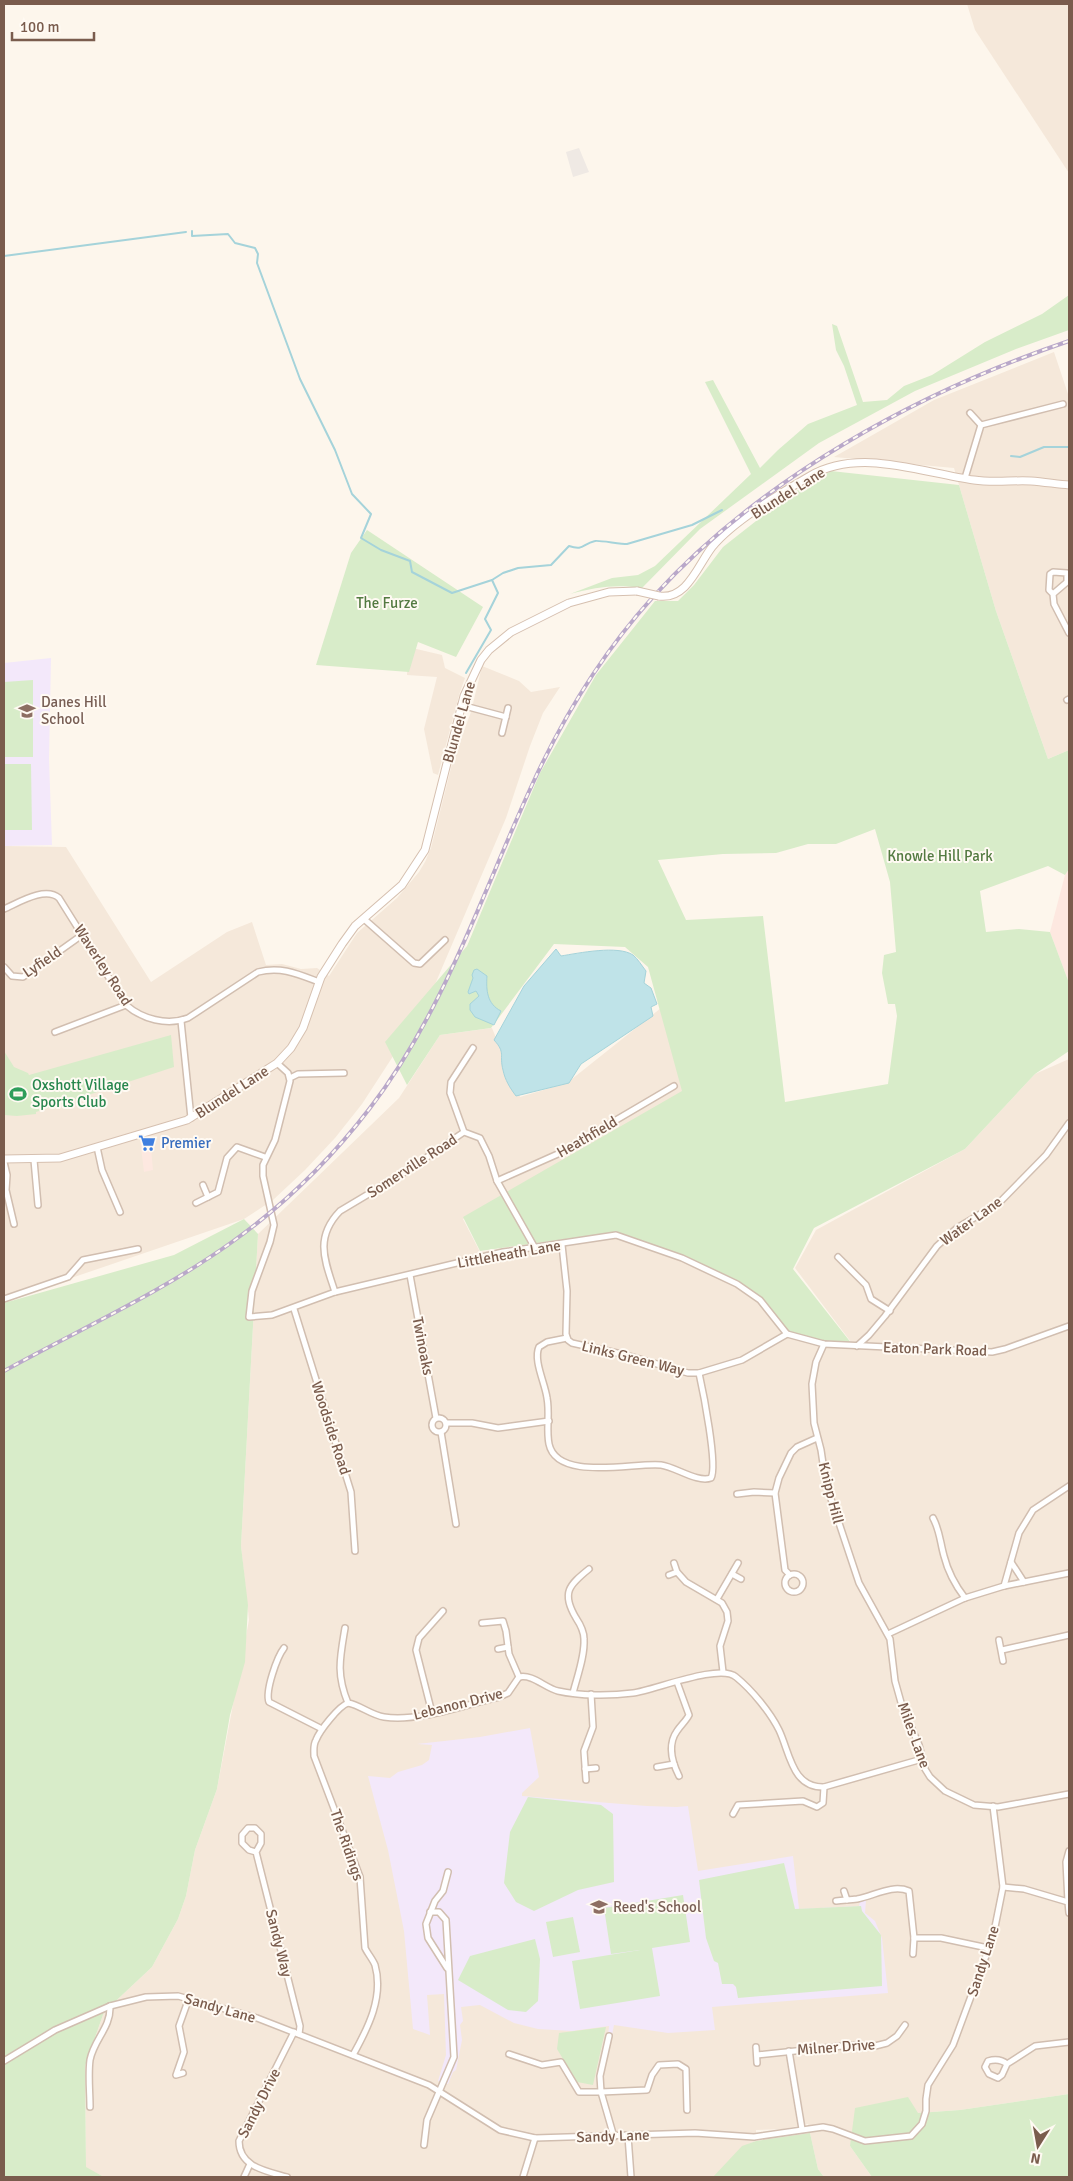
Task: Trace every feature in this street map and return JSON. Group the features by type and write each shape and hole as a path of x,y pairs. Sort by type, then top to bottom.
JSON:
{"street":[{"path":"981,425 1063,404"},
{"path":"970,413 981,425"},
{"path":"965,478 981,425"},
{"name":"Blundel Lane","path":"4,1160 60,1158 189,1119 277,1063 291,1048 303,1028 319,982 342,944 364,919 402,885 424,850 461,705 469,682 489,650 511,632 581,598 609,592 637,591 659,596 671,596 680,590 711,548 721,538 774,498 822,470 840,464 873,463 965,478 1069,485"},
{"path":"1053,594 1067,582 1066,573 1053,572 1050,574 1049,590 1053,594 1054,604 1069,633"},
{"path":"461,705 506,717"},
{"path":"502,733 508,708"},
{"name":"Waverley Road","path":"4,909 32,897 47,893 54,894 59,898 126,1005 138,1014 149,1018 168,1022 181,1021"},
{"path":"364,919 414,963 420,964 445,940"},
{"name":"Lyfield","path":"4,967 12,976 23,977 82,935"},
{"path":"189,1119 181,1021 258,972 269,969 287,970 319,982"},
{"path":"55,1032 126,1005"},
{"path":"464,1132 450,1093 450,1082 473,1048"},
{"name":"Blundel Lane","path":"271,1207 262,1172 265,1157 277,1132 288,1094 290,1078 288,1073 277,1063"},
{"path":"290,1078 298,1074 344,1073"},
{"name":"Heathfield","path":"497,1182 560,1153 674,1086"},
{"name":"Water Lane","path":"857,1346 890,1311 936,1246 957,1228 999,1203 1046,1155 1069,1123"},
{"name":"Somerville Road","path":"336,1292 324,1257 324,1240 332,1220 340,1211 402,1174 464,1132 480,1138 489,1156 497,1182 534,1248"},
{"path":"97,1147 102,1170 120,1212"},
{"path":"196,1203 216,1194 220,1189 227,1158 236,1147 265,1157"},
{"path":"4,1160 7,1175 6,1190 14,1224"},
{"path":"34,1160 38,1205"},
{"path":"203,1186 208,1197"},
{"name":"Littleheath Lane","path":"271,1207 274,1218 273,1233 252,1291 249,1317 272,1315 294,1309 336,1292 503,1252 562,1245 616,1235 682,1258 737,1284 760,1300 787,1334"},
{"name":"Links Green Way","path":"562,1245 567,1291 567,1338 572,1343 626,1355 688,1373 699,1374 742,1360 787,1334"},
{"path":"4,1299 68,1277 83,1260 138,1249"},
{"path":"838,1257 866,1285 871,1299 890,1311"},
{"name":"Twinoaks","path":"410,1275 436,1418 432,1421 431,1426 436,1432 440,1432 456,1524"},
{"name":"Woodside Road","path":"294,1309 352,1492 356,1551"},
{"name":"Eaton Park Road","path":"857,1346 992,1352 1069,1326"},
{"path":"787,1334 824,1344 857,1346"},
{"path":"567,1338 546,1342 539,1347 536,1353 536,1360 546,1389 550,1421 549,1444 555,1455 564,1461 600,1468 650,1464 664,1465 706,1480 711,1478 714,1473 699,1374"},
{"name":"Knipp Hill","path":"824,1344 816,1362 812,1384 814,1423 826,1484 858,1583 888,1634"},
{"path":"436,1418 443,1419 446,1423 472,1423 498,1428 550,1421"},
{"path":"440,1432 446,1428 446,1423"},
{"path":"790,1575 786,1570 775,1493 779,1478 791,1453 797,1447 817,1438"},
{"path":"1004,1586 1019,1533 1034,1510 1069,1486"},
{"path":"737,1494 754,1492 775,1493"},
{"path":"933,1518 940,1531 944,1556 952,1580 965,1598"},
{"path":"1011,1562 1024,1582"},
{"path":"674,1563 686,1582 717,1599 722,1603 727,1612 728,1621 720,1646 723,1672"},
{"path":"717,1599 738,1563"},
{"path":"573,1693 584,1639 568,1600 568,1592 572,1583 589,1569"},
{"path":"669,1575 678,1572"},
{"path":"888,1634 965,1598 1004,1586 1069,1573"},
{"path":"732,1574 741,1579"},
{"path":"432,1713 416,1650 422,1634 443,1611"},
{"path":"482,1623 502,1621 506,1630 509,1654 519,1677 526,1676 556,1691 591,1694 633,1693 723,1672 735,1676 766,1710 779,1729 792,1764 800,1778 815,1787 824,1787 922,1759"},
{"path":"345,1628 339,1671 348,1703"},
{"name":"Miles Lane","path":"888,1634 902,1706 919,1745 922,1759 930,1778 945,1791 974,1805 993,1806 1069,1794"},
{"path":"1002,1650 1069,1635"},
{"path":"999,1640 1003,1661"},
{"path":"498,1649 508,1647"},
{"path":"284,1648 267,1696 269,1702 322,1729"},
{"name":"Lebanon Drive","path":"348,1703 383,1716 402,1718 504,1696 519,1677"},
{"path":"677,1682 689,1715 676,1732 672,1742 674,1764 679,1776"},
{"path":"586,1780 584,1751 593,1727 591,1694"},
{"name":"The Ridings","path":"348,1703 341,1706 322,1729 316,1739 314,1756 360,1877 365,1948 374,1964 376,1977 376,2001 372,2018 353,2055"},
{"path":"657,1767 674,1764"},
{"path":"585,1769 596,1768"},
{"path":"733,1814 738,1805 803,1801 817,1806 823,1803 824,1787"},
{"name":"Sandy Lane","path":"4,2061 55,2030 110,2006 146,1997 178,1996 257,2018 429,2084 500,2130 535,2138 694,2133 754,2137 823,2127 833,2128 865,2141 911,2136 922,2124 926,2111 928,2085 953,2045 988,1948 1004,1887 993,1806"},
{"name":"Sandy Way","path":"256,1852 249,1850 242,1843 242,1835 248,1828 255,1828 261,1834 261,1843 256,1852 300,2026 296,2033"},
{"path":"1069,1851 1066,1862 1069,1913"},
{"path":"447,1968 427,1936 426,1924 430,1912 443,1892 448,1872"},
{"path":"1004,1887 1024,1889 1068,1902"},
{"path":"836,1901 858,1899 880,1892 904,1889 909,1891 914,1938 913,1954"},
{"path":"844,1891 847,1900"},
{"path":"424,2145 427,2120 441,2092 454,2057 451,1988 447,1968 446,1920 439,1912 430,1912"},
{"path":"914,1938 941,1938 988,1948"},
{"path":"184,2073 176,2074 184,2052 178,2026 189,1998"},
{"path":"90,2107 90,2060 98,2039 109,2022 110,2006"},
{"name":"Milner Drive","path":"757,2054 852,2045 875,2046 887,2043 897,2036 905,2025"},
{"name":"Sandy Drive","path":"250,2164 244,2160 239,2150 239,2141 296,2033"},
{"path":"609,2036 600,2076 601,2092 614,2137"},
{"path":"1006,2064 1035,2046 1069,2042"},
{"path":"756,2047 757,2063"},
{"name":"Milner Drive","path":"789,2051 802,2129"},
{"path":"509,2054 542,2065 561,2062 579,2092 647,2090 652,2075 659,2065 678,2064 686,2069 687,2110"},
{"path":"628,2136 631,2177"},
{"path":"523,2177 535,2138"},
{"path":"244,2177 250,2164 287,2177"}],"shaded area":[{"path":"967,4 1069,4 1069,173 975,30"},
{"path":"579,148 589,172 573,177 566,152"},
{"path":"1054,352 1069,397 1069,750 1048,759 996,611 954,468 834,457 934,400"},
{"path":"408,647 442,655 445,668 465,678 438,775 433,773 424,729 437,677 407,675"},
{"name":"Danes Hill School","path":"51,658 49,759 52,845 4,846 4,663"},
{"path":"482,666 519,681 531,692 560,687 543,713 506,818 436,982 410,1030 362,1104 335,1138 305,1170 273,1200 244,1219 4,1301 4,846 66,847 151,982 227,932 252,922 266,965 282,964 301,969 317,968 329,976 357,933 397,898 425,862 431,848 453,760 471,712"},
{"path":"1069,869 1069,983 1050,932 1065,875"},
{"path":"661,1008 684,1093 463,1219 480,1252 617,1232 732,1281 851,1342 795,1268 816,1230 965,1149 1035,1074 1069,1059 1069,2094 960,2110 918,2113 850,2146 872,2177 824,2177 818,2169 808,2124 783,2129 756,2130 756,2141 744,2146 715,2177 104,2177 86,2168 85,2066 104,2012 152,1967 178,1919 186,1896 195,1850 217,1789 249,1620 241,1546 258,1234 399,1098 440,1035 492,1028 520,1097 567,1083"},
{"path":"150,1136 153,1170 144,1172 140,1139"},
{"name":"Reed's School","path":"530,1728 539,1777 522,1793 522,1796 647,1806 688,1806 698,1871 793,1856 799,1909 859,1906 860,1902 866,1900 865,1913 875,1921 882,1938 888,1993 712,2007 715,2030 668,2033 614,2025 612,2035 608,2036 609,2026 572,2031 538,2029 514,2023 480,2005 461,2007 463,2021 460,2025 462,2040 456,2070 453,2072 448,2084 438,2081 446,2055 444,1994 427,1995 430,2035 413,2029 404,1931 388,1850 368,1776 390,1778 398,1772 422,1765 429,1760 432,1745 417,1744 480,1737"}],"green space":[{"path":"1069,295 1069,330 1016,349 915,391 819,443 700,529 642,588 606,587 570,594 612,578 638,575 655,566 751,474 705,382 713,380 760,468 808,424 857,405 844,366 836,350 832,324 837,326 863,402 887,400 904,386 932,375 985,342 1042,314"},
{"name":"Knowle Hill Park","path":"831,471 959,485 996,611 1048,759 1069,750 1069,869 1065,875 1048,866 980,891 986,932 1019,929 1050,932 1069,983 1069,1051 1035,1074 965,1149 814,1228 793,1269 852,1344 825,1342 787,1332 761,1298 682,1258 616,1232 480,1251 463,1217 682,1091 648,967 625,947 554,944 491,1028 440,1035 407,1085 385,1042 467,946 540,773 596,675 655,601 678,601 694,585 723,547 788,496","holes":["875,829 890,882 896,952 884,955 882,973 888,1004 895,1004 897,1016 888,1084 785,1102 763,916 686,920 658,860 723,854 776,853 808,844 836,844"]},
{"name":"The Furze","path":"367,530 483,607 456,657 418,642 409,672 316,665 351,553"},
{"path":"33,680 33,757 4,757 4,682"},
{"path":"4,764 31,764 32,830 4,830"},
{"path":"171,1035 174,1067 36,1112 36,1114 4,1115 4,1051 14,1067 29,1075"},
{"path":"244,1219 258,1234 241,1546 248,1605 245,1662 230,1715 217,1789 195,1850 186,1896 178,1919 152,1967 104,2012 85,2066 86,2167 104,2177 4,2177 4,1303 174,1255"},
{"path":"528,1797 601,1805 613,1814 614,1882 578,1890 534,1911 516,1902 504,1883 510,1832"},
{"path":"784,1863 795,1909 861,1906 862,1911 881,1935 882,1986 738,1998 736,1987 733,1984 722,1984 718,1963 714,1961 706,1938 699,1880"},
{"path":"683,1895 690,1942 652,1948 660,1996 580,2009 572,1961 640,1950 611,1954 604,1908"},
{"path":"573,1917 580,1952 553,1957 546,1922"},
{"path":"535,1939 540,1959 538,2001 526,2012 508,2010 458,1980 470,1956"},
{"path":"606,2027 593,2085 577,2082 557,2049 559,2033"},
{"path":"1069,2094 1069,2177 872,2177 850,2146 855,2108 908,2097 918,2113 960,2110"},
{"path":"810,2133 818,2169 824,2177 713,2177 742,2146 756,2141"}],"water":[{"path":"556,949 561,956 608,950 626,952 633,955 646,971 644,983 651,988 657,1004 651,1007 653,1016 581,1064 569,1083 516,1096 505,1077 501,1051 494,1040 524,986"},
{"path":"477,969 487,976 490,1001 501,1011 494,1025 475,1017 470,1010 470,1004 479,996 476,991 469,994 468,992 473,978 472,975 474,970"}],"waterway":[{"path":"192,231 192,236 228,234 235,243 255,248 258,254 257,263 300,379 335,450 352,494 371,514 361,538 381,550 410,561 412,572 452,593 492,580 503,573 518,568 551,565 569,546 580,547 597,541 627,544 692,525 722,510"},
{"path":"4,256 186,232"},
{"path":"1011,456 1020,457 1044,447 1069,447"},
{"path":"466,673 491,630 485,619 498,593 492,580"}],"railway":[{"path":"4,1371 149,1294 232,1242 288,1197 323,1163 355,1127 396,1071 420,1032 441,992 532,785 557,735 585,686 635,618 696,554 742,514 792,477 899,413 955,386 1069,341"}],"place":[{"name":"Danes Hill School","path":"27,711"},
{"name":"Oxshott Village Sports Club","path":"18,1094"},
{"name":"Premier","path":"147,1143"},
{"name":"Reed's School","path":"599,1907"}]}
